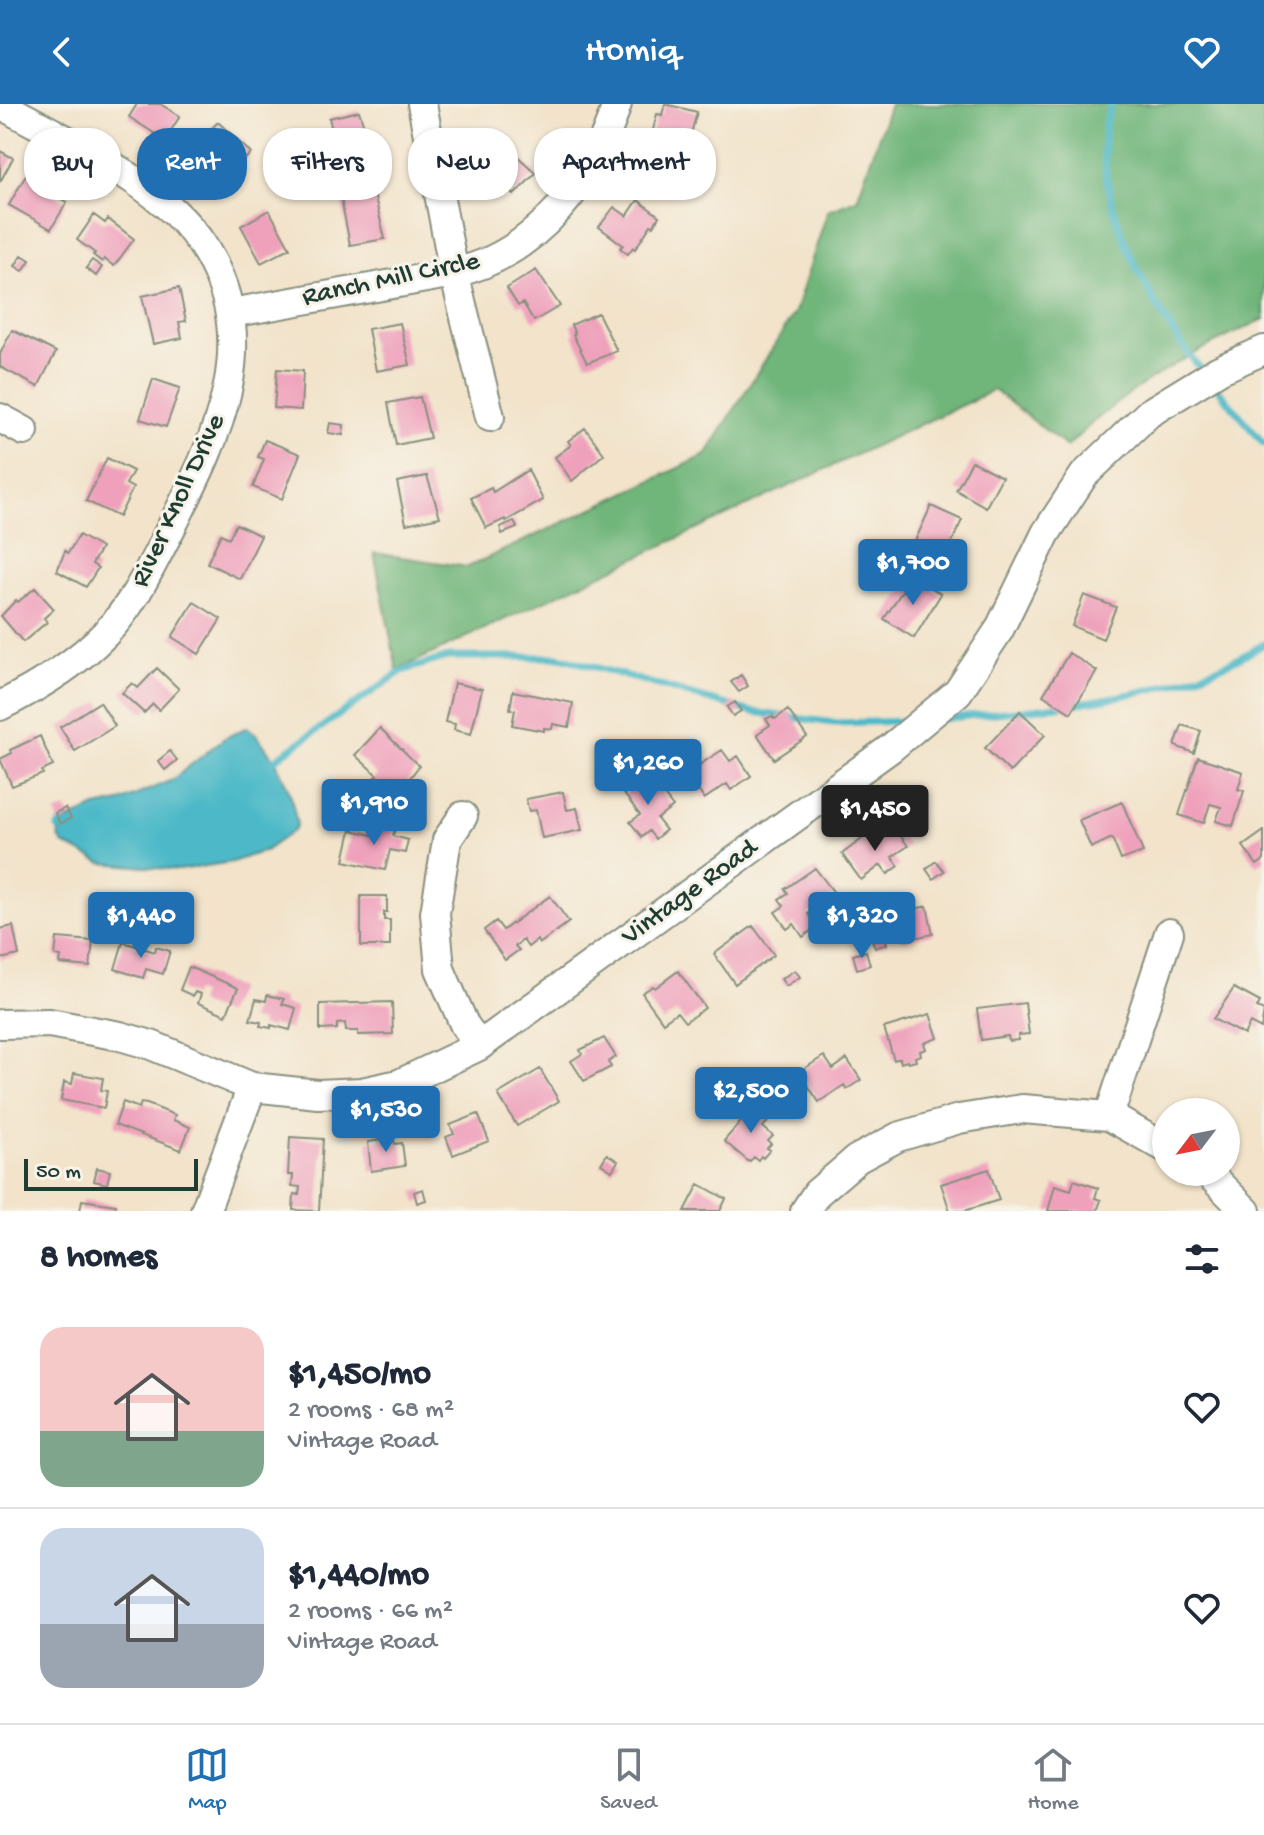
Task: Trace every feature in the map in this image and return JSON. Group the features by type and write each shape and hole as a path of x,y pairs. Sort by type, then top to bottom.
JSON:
{"street":[{"name":"River Knoll Drive","path":"0,104 138,183 186,224 203,246 231,313 233,354 227,400 200,466 142,585 105,635 82,655 45,682 0,706"},
{"path":"422,104 454,273 490,417"},
{"name":"Ranch Mill Circle","path":"231,313 454,273 472,268 515,245 564,203 583,180 617,104"},
{"name":"Vintage Road","path":"0,1024 49,1023 120,1036 151,1045 252,1087 318,1094 362,1092 399,1084 479,1046 891,748 958,692 999,630 1046,533 1084,475 1149,413 1219,370 1264,350"},
{"path":"463,816 447,840 435,913 440,969 464,1024 479,1046"},
{"path":"1109,1116 1169,933"},
{"path":"205,1211 252,1087"},
{"path":"805,1211 817,1193 857,1159 898,1137 959,1119 1022,1109 1109,1116 1152,1140"},
{"path":"1221,1186 1246,1211"}],"green space":[{"path":"890,104 1264,104 1264,319 1210,345 1135,389 1067,447 994,390 397,670 374,553 468,567 706,455 795,312 828,210 857,199"}],"water":[{"path":"247,727 256,734 276,762 290,793 297,824 294,830 266,850 232,862 179,870 102,863 63,844 58,828 62,823 96,807 120,802 172,780 223,739"}],"building":[{"path":"137,104 160,104 180,116 172,128 146,128 129,117"},
{"path":"665,104 697,112 693,128 654,128 657,114 662,115"},
{"path":"359,111 365,128 332,128 329,118"},
{"path":"0,151 13,158 0,182"},
{"path":"518,157 534,171 518,191"},
{"path":"24,178 24,200 67,202 51,229 9,205"},
{"path":"341,200 376,200 385,239 350,245"},
{"path":"638,200 659,216 654,226 651,225 628,254 620,248 623,245 599,227 614,207 627,216"},
{"path":"269,210 290,248 261,263 241,226"},
{"path":"94,215 105,223 108,219 134,239 114,266 104,259 102,262 77,240"},
{"path":"22,255 30,260 23,271 15,266"},
{"path":"92,260 102,267 96,276 86,268"},
{"path":"536,270 560,306 534,321 523,303 518,306 507,288"},
{"path":"179,288 186,321 179,322 182,338 153,344 142,296"},
{"path":"598,313 617,351 587,363 571,325"},
{"path":"400,323 410,365 376,371 368,329"},
{"path":"12,330 56,352 38,387 0,367 0,354"},
{"path":"277,369 303,371 301,410 274,408"},
{"path":"153,379 180,388 166,427 140,419"},
{"path":"420,397 430,438 396,445 388,403"},
{"path":"330,423 344,425 343,435 328,433"},
{"path":"585,428 604,454 572,481 555,457 571,445 568,441"},
{"path":"265,440 300,454 282,499 253,487 264,459 258,457"},
{"path":"107,458 133,471 126,484 133,488 119,517 86,501"},
{"path":"972,461 1002,477 986,507 956,490"},
{"path":"528,470 543,500 506,521 486,528 471,498 491,488 493,492"},
{"path":"427,476 440,517 406,524 397,482"},
{"path":"931,506 962,520 941,566 910,552"},
{"path":"514,521 517,528 502,534 500,527"},
{"path":"236,524 261,536 240,579 207,563 221,534 229,538"},
{"path":"79,535 101,548 92,564 98,568 86,587 57,571 65,551 68,553"},
{"path":"912,576 941,594 914,638 884,619"},
{"path":"35,588 54,609 44,618 47,622 23,642 1,616 16,600 18,602"},
{"path":"1084,595 1116,607 1103,639 1072,626"},
{"path":"194,602 221,619 199,654 172,637"},
{"path":"1069,653 1097,671 1071,713 1043,695"},
{"path":"157,668 179,689 159,710 153,704 144,713 122,693 132,683 138,688"},
{"path":"741,675 748,686 739,692 731,682"},
{"path":"454,683 482,689 471,734 454,730 455,724 445,722"},
{"path":"513,691 573,703 569,727 553,724 552,729 544,728 544,731 512,725 515,710 510,709"},
{"path":"100,702 115,726 75,751 60,727"},
{"path":"735,702 741,711 733,716 727,707"},
{"path":"788,710 807,737 774,759 757,734 770,725 766,719 772,716 775,719"},
{"path":"1020,711 1045,735 1010,772 985,748"},
{"path":"1182,725 1201,731 1194,753 1175,746"},
{"path":"380,728 419,766 398,793 390,785 383,792 371,781 377,775 355,755"},
{"path":"40,736 53,766 42,771 43,774 12,786 0,759 12,753 10,750"},
{"path":"722,750 730,761 738,756 751,776 731,790 727,784 704,799 687,773"},
{"path":"170,751 177,760 165,770 158,761"},
{"path":"1198,757 1243,772 1238,789 1244,791 1233,826 1216,821 1221,807 1210,804 1204,823 1179,815"},
{"path":"648,775 673,807 657,819 666,830 655,839 649,831 642,837 630,822 640,815 624,794"},
{"path":"563,792 567,810 577,808 582,830 542,838 536,810 529,811 526,799"},
{"path":"1122,802 1143,852 1121,860 1112,838 1091,848 1079,820"},
{"path":"65,808 71,818 60,824 55,813"},
{"path":"378,824 395,828 393,836 408,840 405,853 390,850 385,870 344,861 351,830 376,836"},
{"path":"882,829 887,836 896,830 908,846 892,857 899,866 888,874 881,865 861,880 842,854 870,833 872,837"},
{"path":"1264,831 1264,860 1257,865 1243,846"},
{"path":"936,861 944,871 933,879 926,869"},
{"path":"815,868 835,894 808,914 817,926 803,937 794,924 787,929 775,912 784,906 779,899 788,893 785,889"},
{"path":"361,896 387,896 384,920 390,920 390,946 361,946"},
{"path":"550,896 569,922 539,944 537,940 528,947 523,940 515,946 519,950 505,960 484,930 496,921 503,930"},
{"path":"927,906 933,934 904,940 898,913"},
{"path":"13,926 19,955 0,959 0,929"},
{"path":"753,926 774,955 735,984 714,954"},
{"path":"884,933 887,944 875,948 871,937"},
{"path":"57,938 93,941 90,967 60,964 61,957 55,956"},
{"path":"123,942 155,952 156,947 170,951 163,974 146,969 143,978 115,969"},
{"path":"866,951 870,965 857,969 853,955"},
{"path":"189,967 238,988 226,1015 198,1003 201,994 195,992 193,996 180,990"},
{"path":"795,970 800,977 786,986 781,979"},
{"path":"678,971 705,1008 685,1022 677,1012 663,1022 642,993 653,986 655,988"},
{"path":"1234,988 1260,1002 1257,1008 1264,1011 1261,1029 1250,1023 1244,1035 1213,1019"},
{"path":"267,995 284,999 282,1004 296,1008 290,1030 271,1025 271,1028 260,1026 261,1022 250,1020 256,999 266,1001"},
{"path":"392,1002 393,1034 358,1035 358,1031 346,1031 345,1023 337,1024 337,1029 320,1030 320,1004"},
{"path":"1025,1003 1029,1034 1018,1035 1018,1040 1009,1041 1008,1036 981,1040 977,1009"},
{"path":"930,1014 938,1038 924,1043 926,1049 915,1057 916,1061 901,1063 900,1058 894,1060 884,1028"},
{"path":"604,1038 616,1057 608,1062 611,1067 584,1081 571,1061 582,1054 580,1050"},
{"path":"824,1056 833,1069 847,1059 861,1080 847,1089 844,1085 819,1102 799,1072"},
{"path":"540,1069 559,1101 517,1126 498,1094"},
{"path":"74,1073 103,1078 101,1090 107,1091 104,1108 61,1100 64,1082 72,1084"},
{"path":"123,1102 139,1108 141,1103 147,1104 175,1115 173,1120 190,1127 181,1150 115,1125"},
{"path":"756,1104 771,1118 763,1127 773,1136 768,1141 771,1144 767,1148 770,1150 763,1158 761,1156 758,1160 754,1157 749,1162 724,1141"},
{"path":"478,1114 489,1141 453,1155 446,1137 454,1134 450,1125"},
{"path":"391,1133 395,1144 402,1143 405,1166 371,1171 368,1142 382,1140 381,1134"},
{"path":"290,1137 323,1139 319,1211 293,1210 294,1194 299,1195 300,1187 292,1186 293,1175 288,1175"},
{"path":"607,1154 618,1161 612,1171 601,1164"},
{"path":"97,1168 110,1171 107,1184 94,1181"},
{"path":"989,1169 999,1200 964,1211 950,1211 941,1184"},
{"path":"1074,1180 1098,1188 1095,1198 1101,1200 1097,1211 1048,1211 1055,1185 1071,1190"},
{"path":"699,1184 726,1199 720,1211 685,1211"},
{"path":"423,1189 426,1200 417,1203 414,1192"},
{"path":"82,1200 116,1205 115,1211 80,1211"}],"waterway":[{"path":"1111,104 1104,136 1113,208 1144,282 1163,316 1203,372"},
{"path":"1211,381 1264,444"},
{"path":"942,719 1066,705 1149,690 1228,663 1264,644"},
{"path":"270,763 402,671 448,657 560,657 752,712 834,723 910,721"},
{"path":"58,828 62,823"}]}
